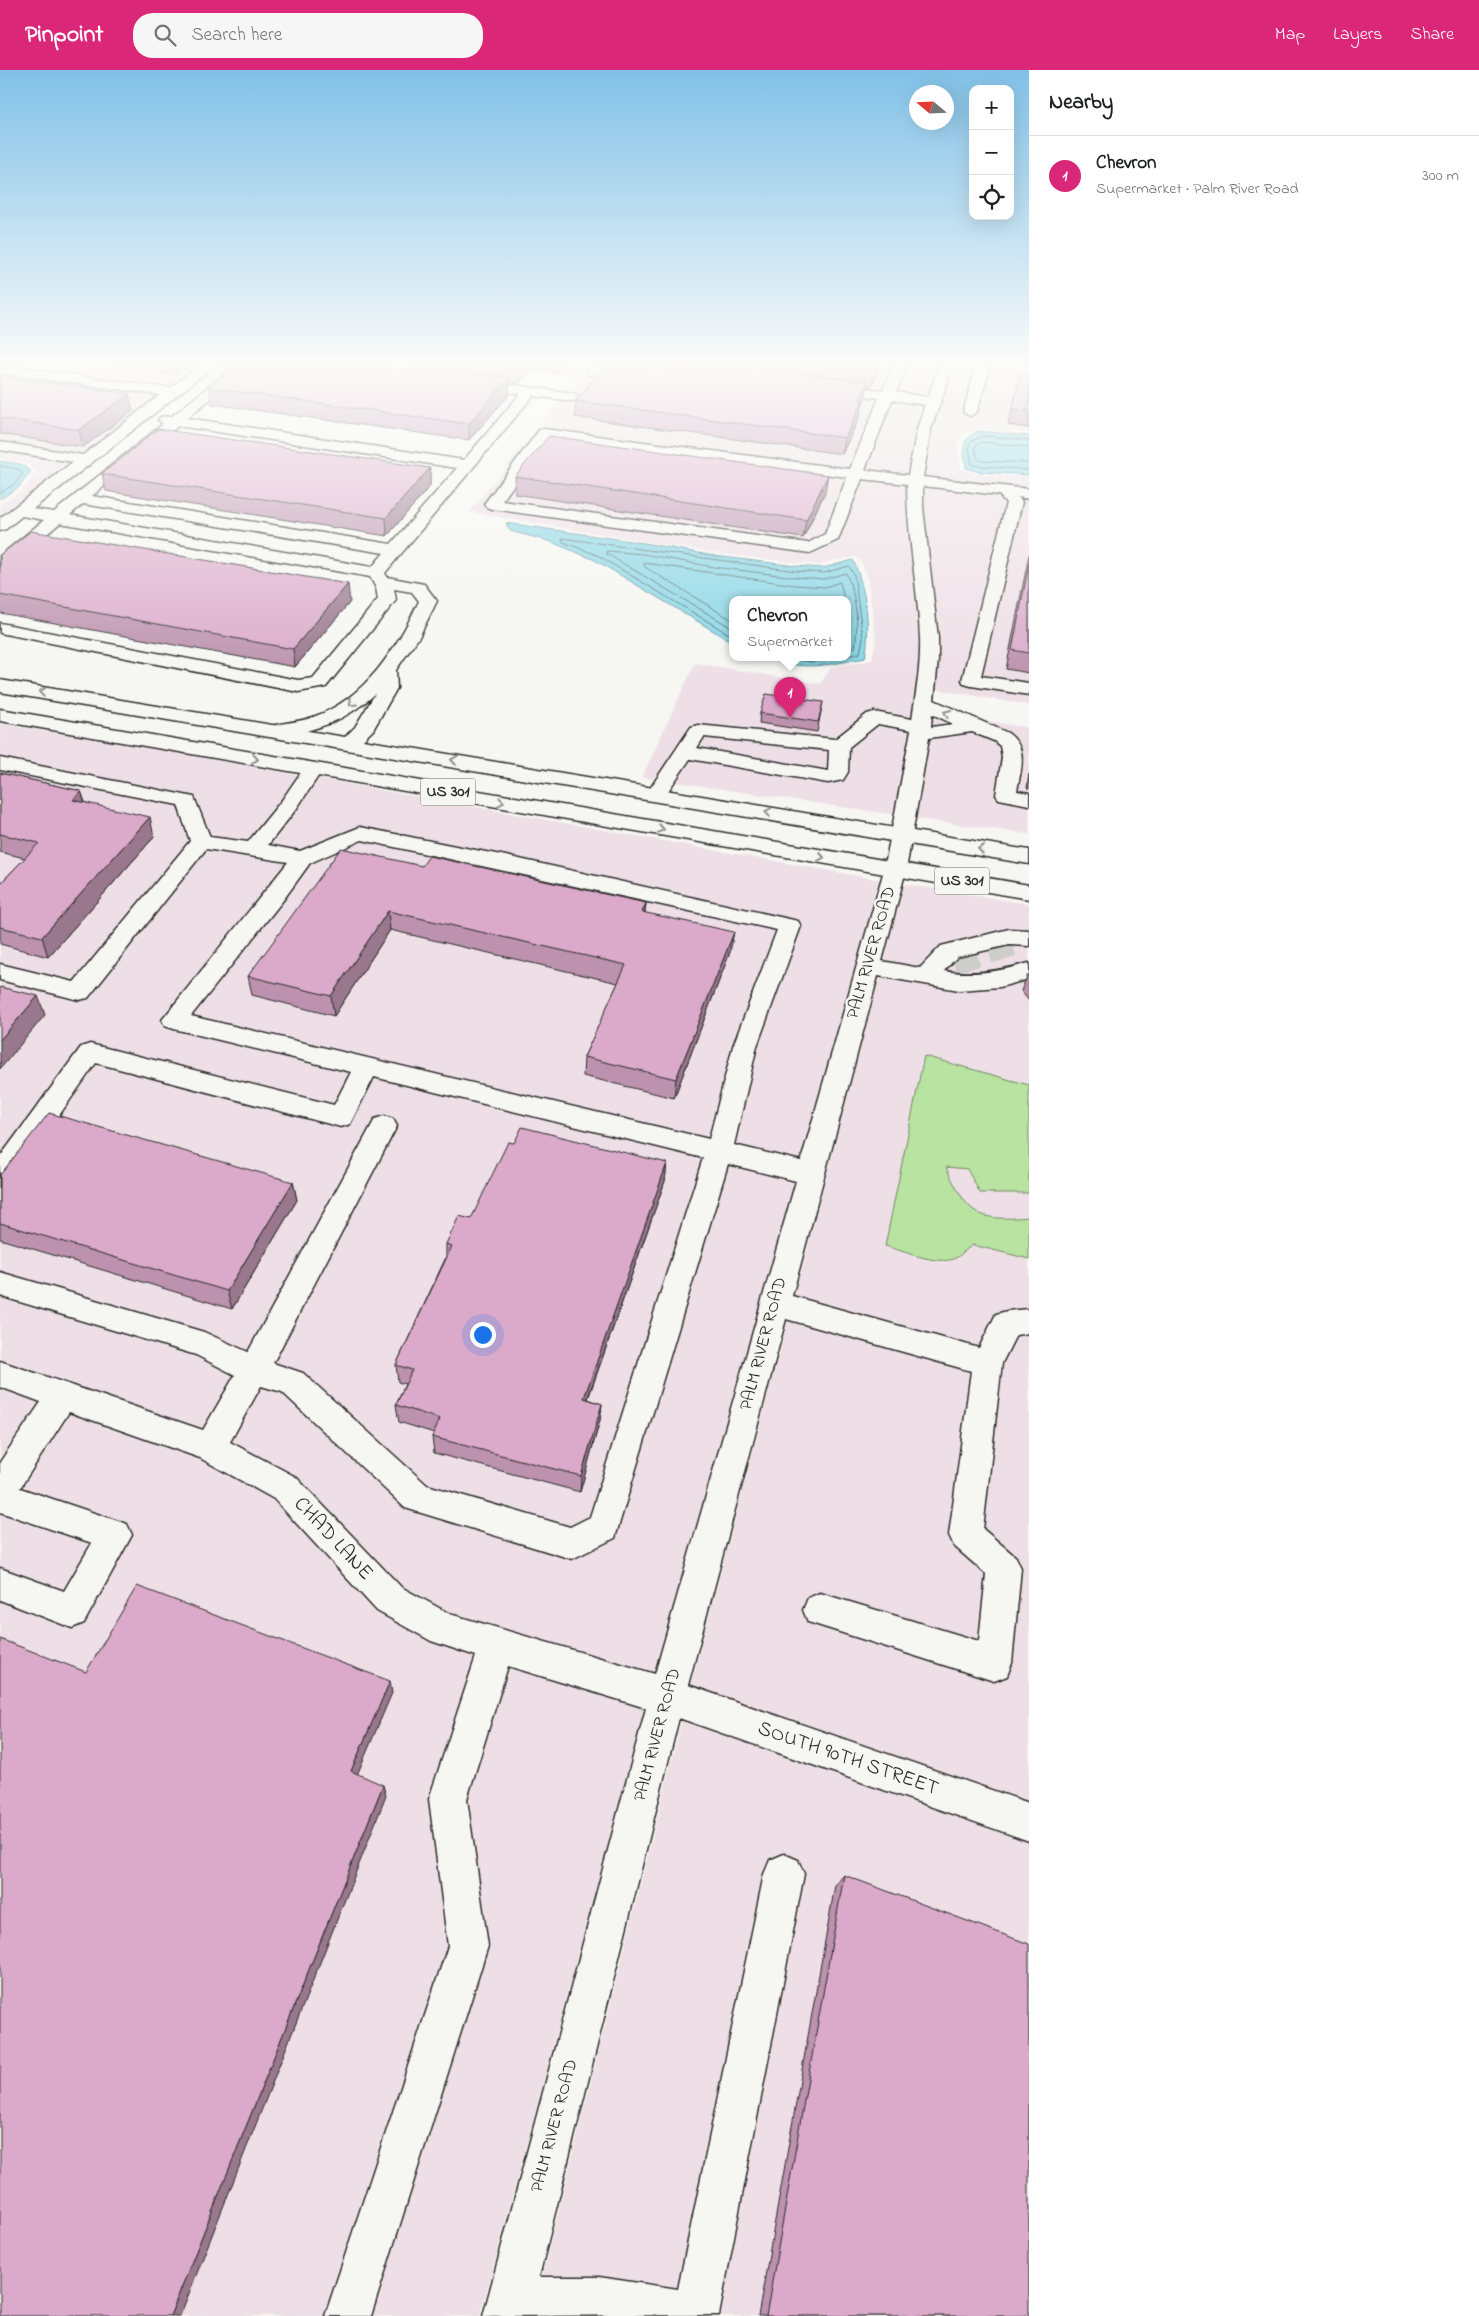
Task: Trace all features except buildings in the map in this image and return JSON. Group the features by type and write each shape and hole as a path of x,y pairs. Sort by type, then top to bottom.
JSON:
{"street":[{"path":"0,526 75,469"},
{"path":"0,564 116,469"},
{"path":"379,577 395,550 464,469"},
{"path":"518,469 492,504 810,548 832,537 858,469"},
{"path":"817,469 1029,494"},
{"name":"PALM RIVER ROAD","path":"508,2309 668,1696 895,870 924,703 941,675 929,638 917,526 915,480 917,469"},
{"path":"971,680 1014,502 1004,490"},
{"path":"79,499 395,550"},
{"path":"19,512 379,577 418,588 428,601 417,627 388,670 344,711 322,721 278,730"},
{"path":"0,628 298,686 319,683 387,600 386,588 379,577"},
{"path":"29,720 304,749 324,749 349,743 363,730 388,688 388,670"},
{"path":"941,675 1029,689"},
{"name":"US 301","path":"0,686 278,730 1029,857"},
{"path":"0,699 136,716 187,716"},
{"path":"924,703 1009,740 1013,748 1021,756 1006,795 1029,799"},
{"name":"US 301","path":"0,715 1029,892"},
{"path":"253,849 320,770 348,768 408,770 572,790 657,794 698,731 772,736 839,745 874,718 942,732 974,726"},
{"path":"685,752 828,777 836,776 838,772 839,745"},
{"path":"0,764 187,801 202,842"},
{"path":"0,1284 204,1345 254,1370 292,1382 417,1497 572,1543 603,1527 719,1151 745,1046 790,926 506,863 360,833 302,858 276,894 174,1020 719,1151 811,1174"},
{"path":"202,842 302,858"},
{"path":"0,972 79,992 202,842"},
{"path":"1009,937 1027,949 1000,979 959,982 943,968 941,956 949,951 1009,937"},
{"path":"868,967 943,968"},
{"path":"0,1178 90,1053 341,1117 367,1066"},
{"path":"210,1447 254,1370 384,1126"},
{"path":"775,1304 987,1363"},
{"path":"820,1610 994,1663 1004,1568 966,1535 987,1363 1007,1323 1029,1321"},
{"name":"CHAD LANE","path":"0,1374 210,1447 285,1488 389,1599 443,1629 668,1696"},
{"path":"0,1490 63,1395"},
{"path":"0,1497 115,1535 72,1611 0,1584"},
{"path":"348,2316 468,1946 448,1799 497,1645"},
{"name":"SOUTH 90TH STREET","path":"668,1696 1029,1822"},
{"path":"508,2309 599,2300 696,2315 784,1874"}],"shaded area":[{"path":"34,469 66,469 0,520 0,504 25,488 37,471"},
{"path":"505,469 908,469 907,506 919,637 919,659 914,705 895,815 642,777 695,663 820,684 831,668 872,660 876,640 867,574 860,560 855,557 820,565 797,563 716,553 469,512"},
{"path":"924,469 961,469 979,475 1029,477 1029,705 936,689 938,638 923,481"},
{"path":"934,712 1029,728 1029,834 917,819"},
{"path":"0,724 99,739 880,880 654,1675 450,1614 400,1587 298,1479 220,1436 0,1360"},
{"path":"904,884 1029,904 1029,1085 924,1056 885,1246 943,1262 957,1258 965,1249 973,1245 1029,1259 1029,1803 690,1687"},
{"path":"946,1166 967,1169 980,1193 1029,1193 1029,1217 988,1219 971,1209 959,1193"},
{"path":"0,1389 202,1459 273,1498 379,1612 437,1644 645,1707 480,2316 0,2316"},
{"path":"682,1719 1029,1841 1029,2316 532,2316"}],"green space":[{"path":"924,1056 1029,1085 1029,1193 980,1193 967,1169 946,1167 961,1195 976,1212 997,1218 1029,1217 1029,1259 973,1245 954,1259 938,1260 919,1257 885,1246"}],"water":[{"path":"0,469 28,469 31,471 19,487 0,499"},
{"path":"969,469 1029,469 1029,475 979,472"},
{"path":"506,523 644,543 715,556 796,566 823,568 853,560 861,583 866,608 867,646 865,658 851,661 851,596 729,596 729,640 595,560 549,541 510,531"},
{"path":"777,661 849,661 815,666"}],"tunnel":[{"path":"953,960 1021,943"}],"place":[{"name":"Chevron","path":"790,718"}]}
